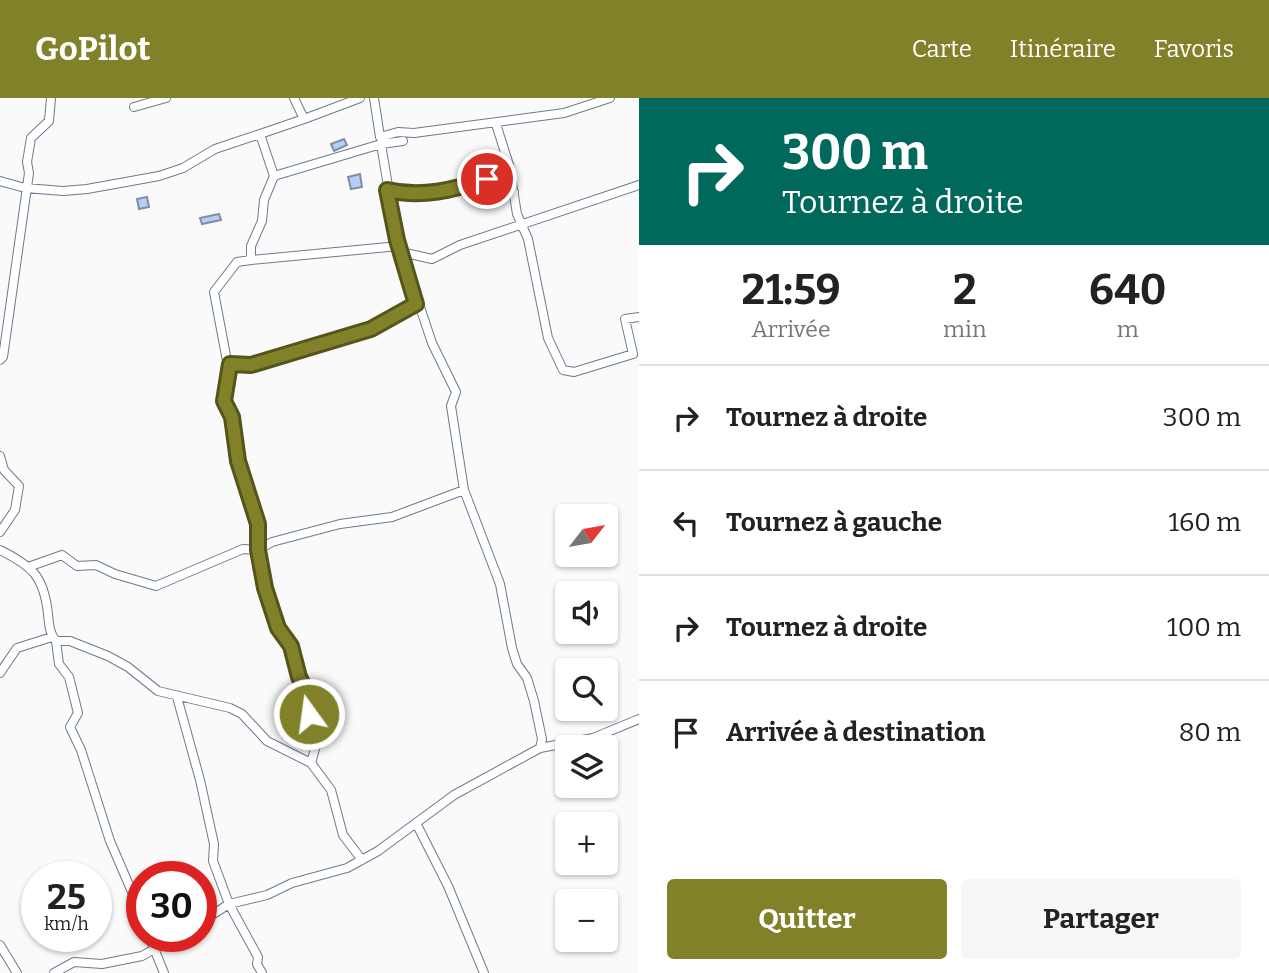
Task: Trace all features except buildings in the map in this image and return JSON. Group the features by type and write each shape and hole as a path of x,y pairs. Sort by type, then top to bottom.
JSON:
{"street":[{"path":"0,360 3,357 32,138 49,121 51,98"},
{"path":"134,107 166,98"},
{"path":"294,98 303,119"},
{"path":"0,181 25,188 63,191 159,176 183,168 215,149 360,98"},
{"path":"374,98 380,137 398,132 414,133 496,124 540,114 564,113 610,98"},
{"path":"496,124 521,226 528,239 548,338 563,370 574,372 633,354 625,319 639,317"},
{"path":"251,260 251,246 262,221 264,200 274,176 260,134"},
{"path":"274,176 403,141"},
{"path":"381,145 387,190 416,304 456,390 451,406 464,491 500,584 512,649 517,664 527,678 534,701 541,738 540,748"},
{"path":"387,190 408,194 444,192 487,179 514,192"},
{"path":"311,762 317,738 309,714 310,699 299,677 291,646 274,615 258,550 258,524 238,461 232,417 224,401 230,364 214,292 237,262 400,249 432,259 460,245 639,186"},
{"path":"230,364 251,365 371,329 416,304"},
{"path":"0,456 4,470 19,486 15,510 0,532"},
{"path":"31,566 62,555 77,566 96,565 115,575 156,586 243,549 258,550 272,542 340,524 392,517 464,491"},
{"path":"0,550 31,566 47,600 60,664 69,677 78,713 70,727 81,750 110,841 126,878"},
{"path":"0,673 17,648 54,639 71,641 128,667 158,691 177,698 230,708 242,714 267,741 311,762 331,790 343,835 362,860"},
{"path":"177,698 200,780 214,844 213,861 229,904 258,957 257,964 261,973"},
{"path":"217,912 229,904 267,895 292,883 329,875 362,860 478,780 540,748 593,738 639,719"},
{"path":"416,823 449,886 484,973"},
{"path":"0,945 17,973"},
{"path":"54,973 74,962 102,964 154,952 164,973"}],"route":[{"path":"309,714 310,699 299,677 291,646 278,628 265,588 258,550 258,524 238,461 232,417 224,401 230,364 244,362 251,365 371,329 416,304 397,240 387,190 408,194 444,192 487,179"}]}
